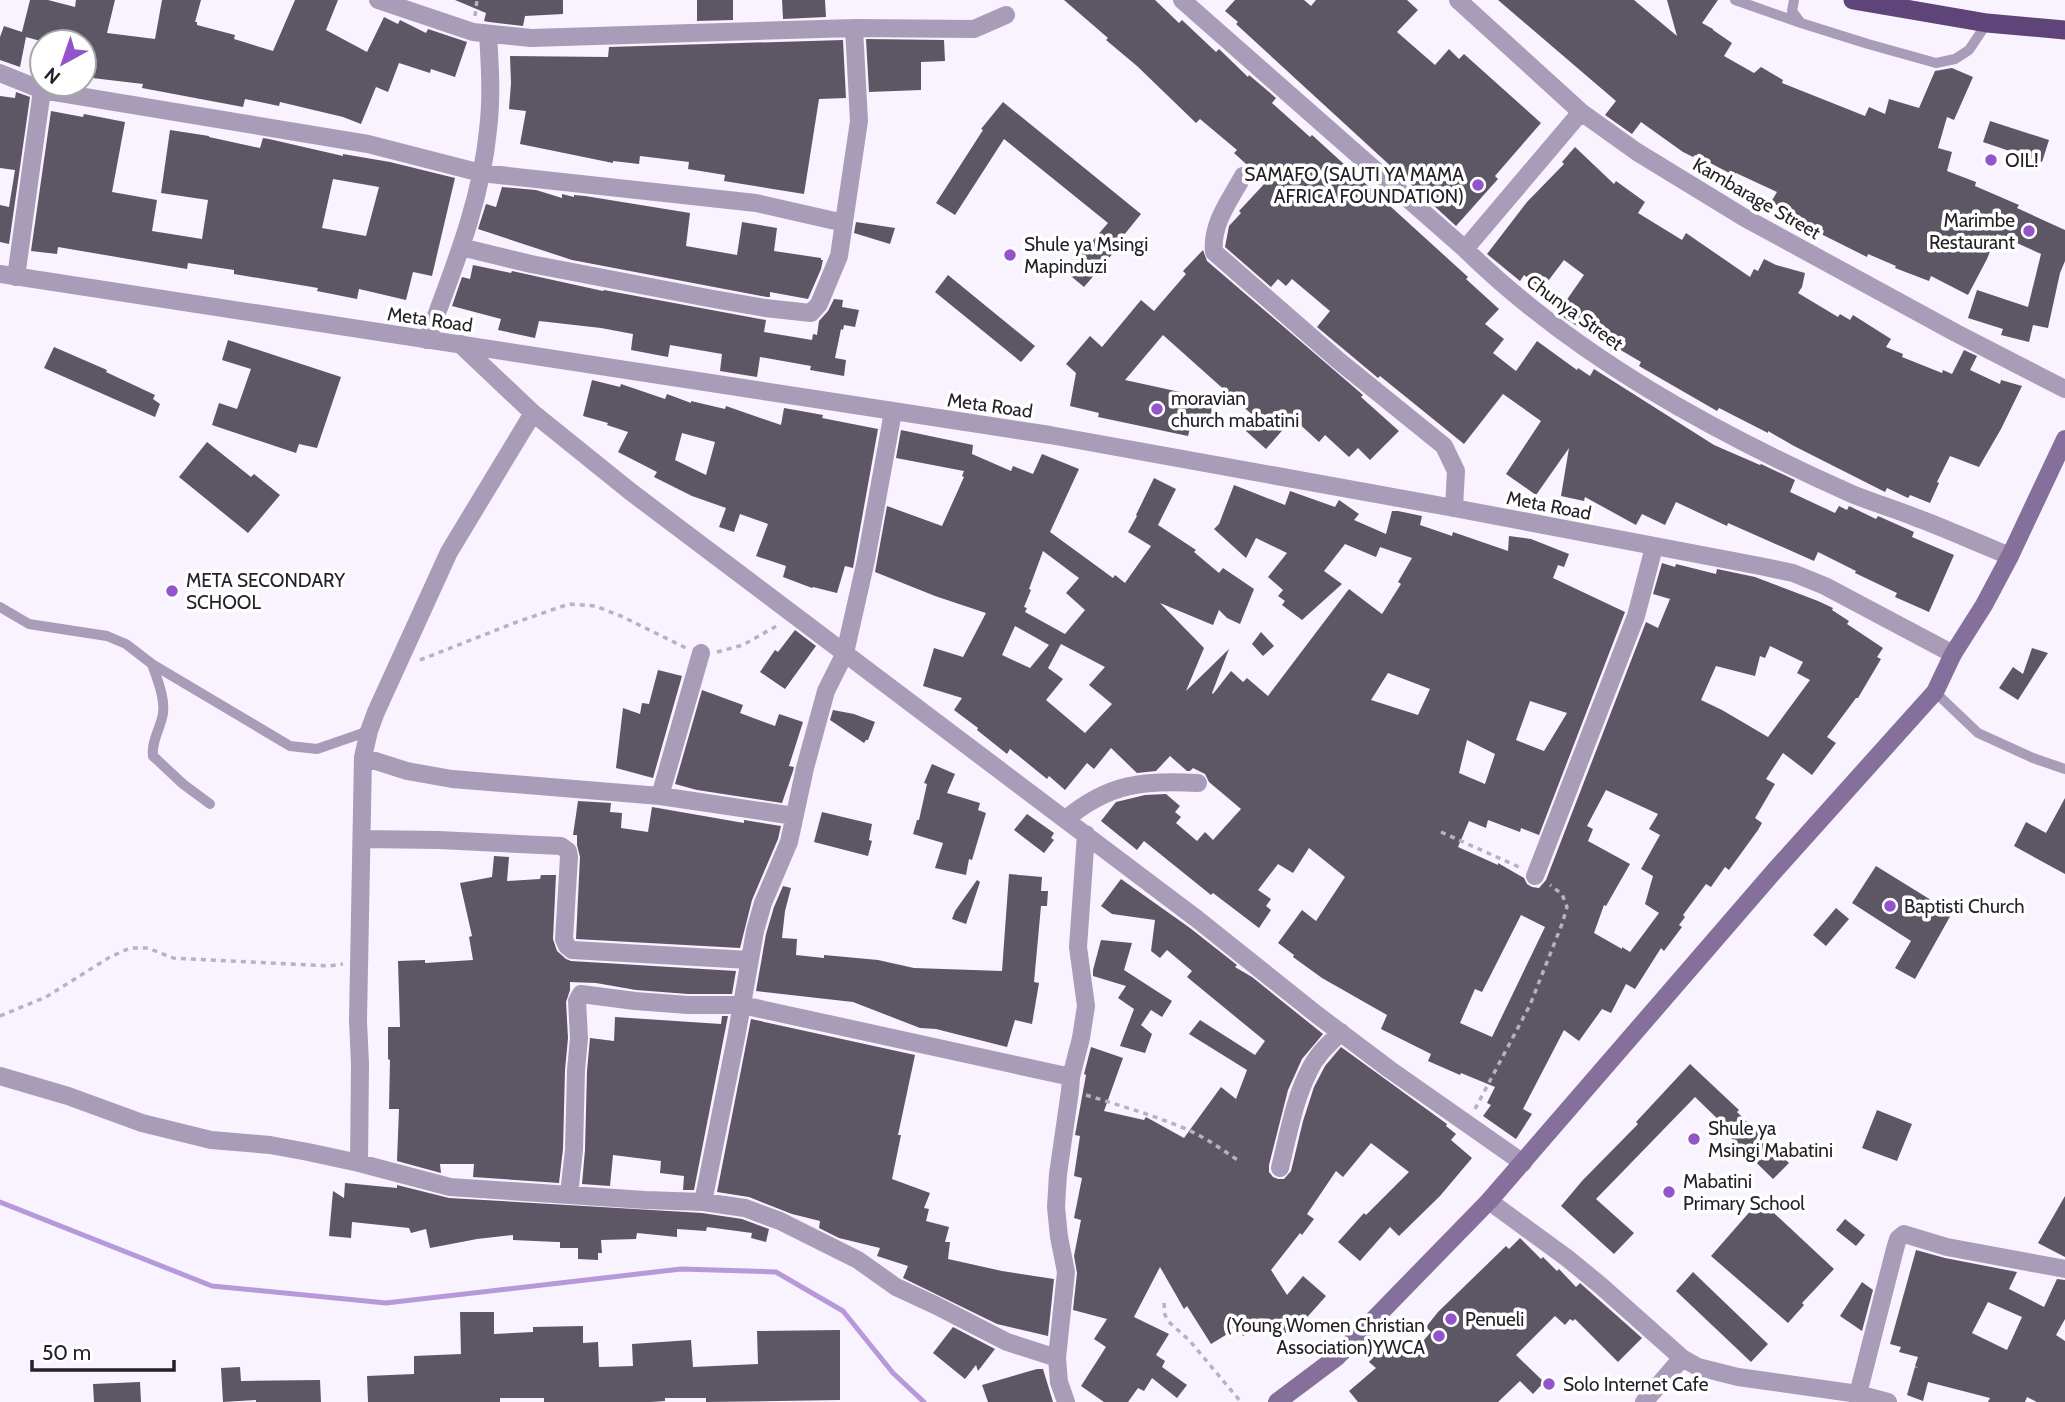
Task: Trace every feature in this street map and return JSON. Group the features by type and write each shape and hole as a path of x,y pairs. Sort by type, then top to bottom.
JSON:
{"highway":[{"path":"1853,0 1987,23 2065,30"}],"main road":[{"path":"1277,1402 1337,1357 1489,1201 1777,868 1935,692 1953,654 1984,605 2060,464 2065,439"}],"street":[{"path":"378,0 473,32 531,38 854,28 974,29 1006,15"},
{"name":"Chunya Street","path":"1182,0 1495,278 1565,334 1684,409 1760,450 1854,495 2010,556"},
{"name":"Kambarage Street","path":"1458,0 1581,112 1637,152 1745,218 2065,389"},
{"path":"461,247 531,264 754,306 811,313 819,304 839,256 844,223 859,121 854,28"},
{"path":"427,340 461,247 481,173 488,131 488,34"},
{"path":"0,73 28,84"},
{"path":"8,275 41,98"},
{"path":"90,98 368,144 481,173 755,203 844,223"},
{"path":"1465,249 1581,112"},
{"path":"1243,176 1212,237 1214,252 1339,361 1444,446 1456,471 1454,508"},
{"name":"Meta Road","path":"8,275 1049,435 1793,573 1825,586 1953,654"},
{"path":"460,344 533,413 631,492 1086,834 1390,1069 1523,1163"},
{"path":"703,1202 749,960 763,903 785,853 826,691 845,653 866,560 893,412"},
{"path":"359,1163 363,757 369,731 449,552 533,413"},
{"path":"1535,876 1636,616 1654,547"},
{"path":"660,796 701,653"},
{"path":"363,757 407,771 452,779 660,796 794,816"},
{"path":"1066,819 1104,793 1139,783 1198,783"},
{"path":"1066,1402 1059,1382 1057,1358 1066,1272 1056,1207 1063,1130 1086,1006 1078,947 1086,834"},
{"path":"363,839 561,846 568,851 569,857 564,939 572,950 749,960"},
{"path":"569,1194 574,1150 579,996 688,1005 742,1005 1071,1084"},
{"path":"1280,1168 1296,1104 1309,1070 1322,1050 1341,1032"},
{"path":"0,1076 68,1096 142,1123 200,1137 270,1145 359,1163 450,1187 703,1202 745,1208 780,1221 858,1260 896,1287 1007,1342 1057,1358"},
{"path":"1489,1201 1600,1285 1682,1358 1698,1367 1738,1377 1858,1394 1888,1402"},
{"path":"1858,1394 1895,1249 1898,1239 1904,1234 1947,1247 2065,1269"},
{"path":"1644,1402 1682,1358"}],"lane":[{"path":"1735,0 1801,23 1936,63 1955,59 1969,50 1987,23"},
{"path":"1794,0 1792,11 1801,23"},
{"path":"0,607 29,624 107,636 126,644 152,664 290,746 317,750 369,731"},
{"path":"152,664 163,712 152,748 153,756 210,804"},
{"path":"1935,692 1978,733 2065,769"}],"path":[{"path":"397,664 422,660 569,604 594,606 621,616 696,653 712,654 743,645 769,632 794,614"},
{"path":"1441,832 1509,861 1535,876 1562,894 1567,907 1530,1005 1468,1123"},
{"path":"0,1016 46,997 110,957 130,948 148,948 173,958 249,963 328,966 359,961"},
{"path":"1071,1084 1183,1127 1239,1161"},
{"path":"1164,1303 1165,1315 1170,1323 1189,1340 1241,1402"}],"building":[{"path":"30,0 48,0 75,7 76,0 115,0 107,33 155,39 162,0 201,0 195,22 197,25 235,35 234,39 273,51 295,0 338,0 326,30 367,52 384,17 398,24 400,20 426,33 428,29 467,42 455,77 431,69 430,73 399,63 388,92 376,87 361,124 280,102 279,106 245,99 243,107 142,88 143,84 98,79 98,28 28,28 20,67 0,60 0,37 4,26 22,32"},
{"path":"455,0 563,0 563,14 525,16 523,26 489,22 484,21 486,13"},
{"path":"697,0 733,0 733,20 697,21"},
{"path":"782,0 825,0 826,17 783,19"},
{"path":"1064,0 1155,0 1179,23 1182,20 1216,52 1219,49 1248,77 1249,75 1276,98 1272,103 1310,137 1312,135 1468,277 1466,279 1499,309 1485,324 1504,339 1493,353 1516,371 1537,341 1577,370 1578,368 1590,376 1594,369 1714,445 1795,480 1790,492 1835,513 1839,506 1847,510 1849,506 1876,519 1878,516 1914,532 1912,537 1954,555 1929,612 1895,597 1897,593 1818,552 1814,561 1676,502 1665,525 1642,514 1636,525 1585,497 1584,501 1561,496 1569,448 1536,495 1506,474 1541,421 1503,394 1464,444 1317,327 1330,311 1292,279 1286,286 1278,279 1271,287 1225,247 1229,226 1266,182 1234,153 1237,150 1200,119 1196,123 1106,40 1108,38"},
{"path":"1235,0 1304,0 1311,6 1316,0 1407,0 1418,10 1397,32 1435,65 1449,49 1459,59 1464,54 1541,123 1495,176 1498,179 1456,226 1236,24 1238,22 1225,11"},
{"path":"1498,0 1634,0 1677,36 1667,0 1718,0 1702,23 1732,43 1724,56 1754,73 1761,67 1783,80 1782,83 1865,116 1869,107 1885,114 1889,99 1919,108 1935,71 1952,68 1973,77 1954,120 1947,117 1938,148 1952,152 1947,171 1976,182 1975,186 2019,205 2017,208 2065,230 2065,261 2048,328 2033,325 2029,342 2001,335 2003,329 1968,318 1977,290 2028,307 2041,254 1997,234 1968,295 1931,276 1929,281 1868,254 1867,257 1811,229 1812,227 1771,202 1777,192 1683,152 1641,122 1632,134 1605,115 1616,101"},
{"path":"866,39 944,40 945,61 921,62 921,90 869,92"},
{"path":"843,40 846,98 819,99 804,194 724,181 725,175 688,169 689,162 640,156 639,164 613,163 520,144 526,111 509,109 510,56 608,57 609,47"},
{"path":"16,92 30,98 9,244 0,242 0,205 9,207 15,170 0,168 0,96 15,98"},
{"path":"1003,102 1141,214 1119,241 1121,244 1084,287 1066,272 1108,223 1004,139 955,215 936,203 983,130 981,129"},
{"path":"51,111 125,122 112,192 157,200 152,231 202,239 208,200 161,193 170,130 260,148 263,138 269,139 343,156 390,162 455,178 432,276 413,272 406,300 359,289 357,299 317,291 318,288 234,274 234,270 188,263 187,269 58,247 57,254 31,251","holes":["333,179 379,187 366,236 322,228"]},
{"path":"1990,121 2049,140 2042,162 1983,142"},
{"path":"1575,147 1614,184 1616,181 1645,202 1638,213 1682,240 1686,233 1750,277 1754,269 1758,271 1764,259 1805,273 1798,293 1838,317 1840,314 1850,320 1853,315 1891,339 1886,347 1903,354 1902,357 1942,373 1943,370 1952,374 1964,350 1977,356 1970,370 2000,384 2001,380 2022,386 1979,467 1950,456 1930,503 1910,495 1908,498 1887,488 1885,492 1768,431 1719,408 1717,411 1639,366 1641,362 1563,317 1559,311 1584,275 1564,260 1542,289 1524,275 1520,281 1487,254 1527,202 1564,164 1562,162"},
{"path":"502,187 536,190 562,198 562,194 585,196 690,213 686,246 737,255 742,222 777,228 774,251 821,258 821,269 808,299 770,292 770,297 767,297 572,260 478,229 486,204 496,207"},
{"path":"856,222 895,228 890,244 854,233"},
{"path":"1203,250 1207,261 1363,395 1361,397 1399,431 1370,460 1358,448 1349,457 1325,435 1319,442 1293,418 1266,449 1246,431 1257,419 1163,335 1125,380 1212,399 1211,418 1193,416 1188,436 1098,417 1099,413 1070,406 1076,373 1066,364 1090,336 1102,347 1141,300 1154,311 1186,274 1183,271"},
{"path":"473,265 766,320 764,332 812,340 813,334 817,335 819,321 834,299 843,300 842,307 859,310 855,327 844,325 843,330 841,329 835,358 846,360 844,376 810,370 811,366 760,357 757,377 720,371 722,354 670,345 668,357 631,350 633,334 601,328 539,321 535,338 498,330 501,319 452,306 462,277 470,279"},
{"path":"948,275 1035,346 1021,362 935,292"},
{"path":"228,340 341,377 317,448 299,444 296,453 212,425 219,403 237,409 251,369 222,360"},
{"path":"54,347 155,395 153,399 160,404 155,417 44,368"},
{"path":"592,380 620,387 621,384 665,399 667,394 691,403 725,409 726,406 781,425 784,408 878,429 853,568 845,566 837,593 812,588 783,577 786,566 756,556 768,524 740,514 734,532 719,527 726,508 692,496 654,477 657,472 618,452 628,432 583,416","holes":["682,433 715,442 706,475 675,460"]},
{"path":"901,430 973,445 972,454 1011,471 1013,466 1033,474 1042,454 1079,469 1050,532 1113,578 1115,575 1125,583 1151,546 1128,532 1154,478 1176,489 1158,525 1196,550 1194,552 1219,573 1223,568 1254,589 1240,624 1227,618 1219,610 1213,625 1160,603 1204,648 1186,691 1229,649 1212,693 1231,671 1243,682 1247,678 1268,696 1349,589 1382,614 1401,584 1398,582 1412,558 1380,547 1376,557 1345,544 1324,571 1342,584 1302,620 1282,605 1285,601 1278,596 1283,590 1268,577 1287,553 1256,538 1246,558 1214,529 1219,524 1234,485 1285,505 1290,491 1335,507 1339,500 1359,514 1354,520 1386,534 1392,511 1398,511 1422,516 1420,525 1452,536 1453,532 1508,551 1509,536 1531,539 1569,554 1564,567 1558,565 1553,578 1625,612 1539,835 1521,828 1520,832 1488,820 1486,828 1469,821 1458,847 1498,863 1524,878 1532,887 1539,888 1546,880 1646,622 1658,628 1670,599 1653,594 1662,563 1716,574 1717,569 1755,577 1818,601 1833,608 1832,610 1849,621 1847,624 1883,648 1877,657 1881,659 1858,698 1827,737 1836,743 1812,775 1783,753 1766,779 1775,784 1755,818 1762,823 1758,830 1729,870 1725,867 1711,887 1706,884 1683,915 1685,917 1679,925 1682,927 1664,951 1661,948 1635,989 1626,984 1611,1013 1602,1009 1579,1041 1564,1030 1523,1109 1532,1114 1516,1139 1483,1116 1491,1105 1487,1103 1495,1087 1428,1061 1431,1054 1381,1029 1387,1015 1322,978 1278,943 1302,910 1316,921 1345,877 1309,848 1293,873 1278,864 1258,890 1271,899 1266,906 1271,910 1259,928 1213,893 1211,895 1144,841 1137,850 1101,821 1116,802 1145,795 1166,794 1180,806 1175,812 1181,817 1176,823 1197,841 1205,832 1213,840 1241,809 1209,782 1205,774 1193,768 1187,771 1170,756 1156,771 1137,773 1111,748 1094,769 1087,763 1065,790 1010,749 1007,754 954,710 962,698 923,686 934,648 963,657 986,613 875,572 887,506 942,526 964,477 964,471 896,458","holes":["1043,551 1079,578 1066,593 1085,610 1065,634 1025,612 1027,608 1024,607 1031,590 1029,589","1015,626 1049,645 1030,668 1002,655","1061,644 1105,667 1089,685 1112,704 1085,733 1046,700 1063,679 1048,668","1770,646 1803,662 1797,673 1810,680 1768,737 1701,700 1716,666 1755,676 1760,656 1765,658","1388,673 1430,689 1418,715 1371,700","1530,701 1567,713 1544,751 1516,740","1467,740 1495,754 1485,784 1459,773","1606,790 1658,814 1649,829 1660,835 1641,869 1653,876 1645,904 1659,913 1630,952 1594,933 1604,905 1606,906 1630,864 1588,841 1593,829 1587,826","1521,915 1545,927 1492,1037 1460,1023 1475,989 1482,992"]},
{"path":"207,442 251,477 254,474 280,495 248,533 179,477"},
{"path":"795,630 816,646 785,689 760,672 775,650 778,652"},
{"path":"1261,632 1274,646 1263,656 1252,644"},
{"path":"2032,648 2048,653 2018,700 1999,688 2013,667 2023,674"},
{"path":"658,670 682,676 653,778 616,768 623,708 640,714 642,703 649,704"},
{"path":"702,690 743,705 740,713 775,726 779,714 803,722 789,766 794,767 793,771 782,803 675,784"},
{"path":"833,710 875,722 868,740 864,743 830,720"},
{"path":"932,764 955,774 947,793 980,803 978,810 986,813 966,875 935,868 943,843 913,834 927,784 924,783"},
{"path":"2065,798 2065,874 2014,846 2026,822 2046,833"},
{"path":"578,801 611,803 610,812 622,813 621,828 648,832 652,807 744,823 744,820 781,826 752,900 740,948 576,939 580,857 577,835 573,835"},
{"path":"822,812 872,824 869,840 872,841 868,856 814,842"},
{"path":"1027,814 1054,833 1051,838 1054,840 1044,853 1014,830"},
{"path":"494,856 509,857 507,881 556,875 553,939 557,951 566,959 736,971 732,994 688,994 570,982 566,1002 568,1038 559,1183 473,1177 474,1164 440,1164 441,1173 397,1161 399,1109 389,1109 388,1027 400,1027 398,961 425,960 425,963 473,960 469,937 472,936 460,883 492,877"},
{"path":"1876,866 1952,913 1915,979 1895,968 1911,941 1852,903"},
{"path":"1009,874 1042,877 1041,891 1048,891 1047,906 1041,906 1034,982 1039,983 1032,1024 1015,1020 1007,1047 936,1029 920,1028 853,1002 756,991 766,934 783,886 791,888 782,938 797,939 796,955 878,960 914,968 1002,971"},
{"path":"1121,879 1190,928 1237,965 1235,967 1252,977 1323,1034 1302,1059 1288,1090 1269,1165 1269,1172 1273,1177 1284,1179 1291,1171 1314,1087 1325,1066 1341,1047 1447,1124 1456,1134 1451,1140 1472,1158 1440,1196 1399,1236 1390,1227 1360,1261 1338,1242 1364,1213 1366,1215 1409,1172 1371,1143 1343,1177 1336,1171 1307,1214 1314,1219 1271,1270 1287,1295 1303,1276 1326,1296 1302,1323 1275,1339 1266,1324 1243,1336 1239,1327 1211,1344 1187,1306 1184,1309 1160,1267 1134,1317 1169,1334 1156,1355 1165,1361 1162,1367 1187,1385 1177,1398 1152,1378 1144,1391 1138,1388 1128,1402 1104,1402 1081,1386 1106,1347 1094,1339 1107,1319 1073,1310 1077,1273 1074,1256 1081,1220 1074,1218 1082,1178 1074,1176 1080,1136 1075,1135 1091,1047 1123,1058 1104,1111 1144,1120 1146,1117 1184,1138 1221,1087 1236,1099 1247,1070 1189,1034 1200,1020 1255,1055 1265,1041 1187,977 1192,971 1167,950 1160,958 1151,951 1155,920 1112,914 1101,906"},
{"path":"977,880 980,882 966,924 952,919 955,911"},
{"path":"1836,908 1849,919 1826,946 1813,935"},
{"path":"1101,940 1132,943 1124,970 1172,1001 1162,1017 1151,1010 1141,1025 1152,1034 1145,1053 1120,1046 1134,1009 1118,998 1126,986 1093,976"},
{"path":"722,1016 728,1016 694,1190 683,1190 684,1176 660,1173 661,1161 613,1155 610,1186 582,1184 590,1038 614,1041 615,1017 721,1024"},
{"path":"751,1019 915,1055 898,1135 901,1135 892,1179 930,1193 924,1208 929,1209 926,1221 949,1227 945,1242 950,1242 948,1259 1054,1279 1048,1336 997,1324 903,1278 908,1266 877,1256 880,1248 839,1238 819,1228 820,1221 792,1214 749,1197 717,1192"},
{"path":"1690,1064 1739,1110 1737,1112 1789,1163 1773,1179 1722,1129 1725,1126 1695,1097 1596,1199 1634,1233 1614,1254 1561,1206"},
{"path":"1877,1110 1912,1124 1897,1161 1862,1148"},
{"path":"345,1183 397,1188 397,1185 449,1198 702,1213 742,1219 769,1229 766,1242 751,1238 752,1233 707,1227 706,1231 677,1229 677,1237 637,1233 636,1239 601,1240 602,1253 598,1253 598,1260 578,1259 578,1248 560,1248 560,1242 513,1240 513,1235 430,1248 426,1229 411,1233 409,1228 352,1222 351,1238 329,1236 333,1191 344,1198"},
{"path":"2065,1196 2065,1257 2038,1243"},
{"path":"1760,1200 1834,1269 1802,1303 1804,1305 1788,1323 1711,1256"},
{"path":"1845,1219 1865,1235 1856,1246 1836,1230"},
{"path":"1520,1238 1541,1259 1543,1257 1557,1271 1559,1269 1576,1287 1580,1283 1642,1338 1618,1362 1575,1319 1570,1319 1565,1325 1555,1316 1516,1355 1544,1382 1533,1394 1520,1381 1498,1402 1358,1402 1349,1391 1376,1368 1369,1362 1389,1341 1408,1358 1431,1332 1426,1327 1438,1312 1506,1246 1509,1249"},
{"path":"1916,1250 2017,1272 2009,1289 2044,1307 2057,1279 2065,1280 2065,1319 2056,1335 2065,1341 2065,1402 2037,1402 2027,1397 2025,1402 1988,1402 1990,1398 1928,1382 1923,1401 1907,1395 1915,1367 1918,1368 1915,1366 1918,1357 1899,1352 1901,1347 1890,1344","holes":["1988,1302 2022,1317 2007,1350 1972,1333"]},
{"path":"1693,1272 1768,1344 1751,1362 1676,1291"},
{"path":"1862,1282 1873,1290 1862,1331 1840,1316"},
{"path":"460,1312 494,1312 494,1334 533,1332 533,1327 583,1326 583,1343 598,1342 599,1367 633,1366 632,1344 691,1340 693,1367 758,1364 757,1331 840,1330 840,1400 706,1402 706,1398 665,1398 665,1401 651,1402 544,1402 544,1398 500,1398 500,1402 368,1402 367,1376 414,1374 414,1356 461,1354"},
{"path":"953,1327 995,1349 978,1371 976,1365 965,1379 933,1353"},
{"path":"240,1367 241,1381 320,1380 321,1402 223,1402 221,1368"},
{"path":"1043,1369 1053,1402 988,1402 982,1385"},
{"path":"140,1382 141,1402 94,1402 93,1384"}],"waterway":[{"path":"0,1202 212,1286 386,1303 681,1269 776,1272 843,1311 893,1373 924,1402"}],"place":[{"name":"OIL!","path":"1991,160"},
{"name":"SAMAFO (SAUTI YA MAMA AFRICA FOUNDATION)","path":"1478,185"},
{"name":"Marimbe Restaurant","path":"2029,231"},
{"name":"Shule ya Msingi Mapinduzi","path":"1010,255"},
{"name":"moravian church mabatini","path":"1157,409"},
{"name":"META SECONDARY SCHOOL","path":"172,591"},
{"name":"Baptisti Church","path":"1890,906"},
{"name":"Shule ya Msingi Mabatini","path":"1694,1139"},
{"name":"Mabatini Primary School","path":"1669,1192"},
{"name":"Penueli","path":"1451,1319"},
{"name":"(Young Women Christian Association)YWCA","path":"1439,1336"},
{"name":"Solo Internet Cafe","path":"1549,1384"}]}
